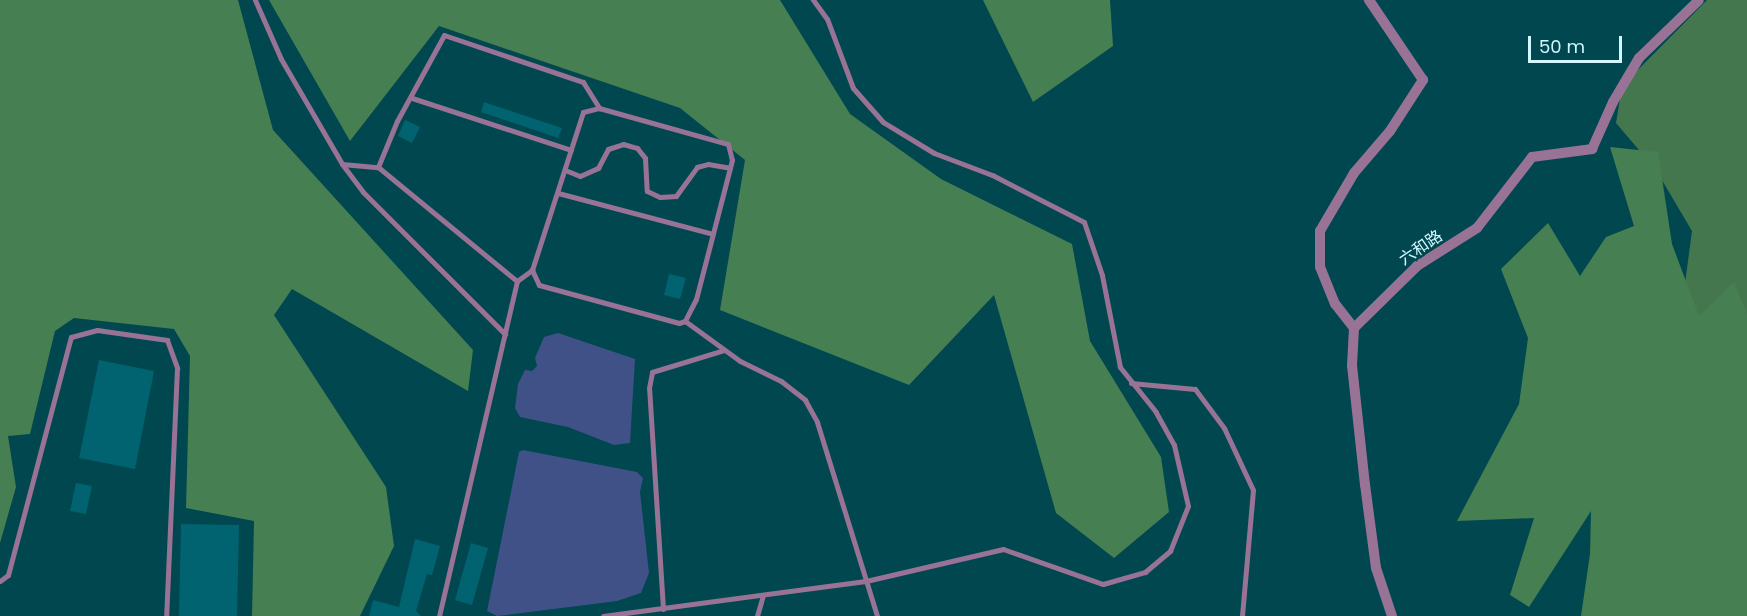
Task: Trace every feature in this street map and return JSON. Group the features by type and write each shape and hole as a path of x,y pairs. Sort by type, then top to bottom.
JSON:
{"street":[{"path":"1369,0 1423,80 1390,131 1354,173 1320,231 1320,267 1335,304 1354,328 1352,366 1365,486 1376,567 1392,616"},
{"name":"六和路","path":"1354,328 1417,266 1477,228 1532,157 1592,149 1613,102 1640,58 1698,0"}],"lane":[{"path":"255,0 281,59 342,164 363,192 505,334"},
{"path":"603,616 866,581 1003,549 1103,584 1145,572 1170,551 1188,506 1174,445 1156,412 1120,367 1102,275 1084,222 992,175 934,153 883,122 853,88 827,19 813,0"},
{"path":"378,167 397,121 412,98 444,35 583,82 599,108"},
{"path":"412,98 571,150"},
{"path":"439,616 517,281 532,270 583,112 599,108 728,144 730,168 696,299 686,321 679,324 539,285 532,270"},
{"path":"565,170 580,176 598,168 608,148 630,146 645,158 647,191 660,197 676,196 697,167 708,164 730,168"},
{"path":"342,164 378,167 517,281"},
{"path":"558,193 713,234"},
{"path":"686,321 724,350 782,381 805,400 817,422 877,616"},
{"path":"0,581 8,575 71,337 97,330 167,340 177,368 166,616"},
{"path":"663,609 652,372 724,350"},
{"path":"1131,383 1195,389 1224,429 1253,490 1242,616"},
{"path":"758,616 763,595"}],"green space":[{"path":"0,0 238,0 273,130 473,350 468,391 292,289 274,315 386,487 394,546 360,616 252,616 254,521 186,508 190,356 174,329 74,318 55,331 30,434 8,436 16,487 0,543"},
{"path":"269,0 780,0 850,114 941,179 1072,244 1090,341 1161,457 1169,512 1114,558 1056,513 994,295 909,385 720,310 745,160 680,108 439,26 350,141"},
{"path":"983,0 1110,0 1113,46 1033,102"},
{"path":"1707,0 1747,0 1747,383 1676,351 1692,231 1656,170 1616,123 1622,86"},
{"path":"1610,147 1658,152 1672,244 1699,316 1734,282 1747,314 1747,616 1581,616 1590,554 1591,511 1529,607 1510,595 1534,518 1457,521 1519,404 1528,338 1501,269 1548,223 1580,276 1606,237 1634,226"}],"water":[{"path":"558,333 635,359 630,443 614,445 568,427 520,417 515,408 518,384 525,370 532,371 537,366 535,358 544,337"},
{"path":"523,450 637,472 643,478 640,492 649,573 641,593 617,601 497,616 487,611 519,452"}],"building":[{"path":"484,102 562,128 558,138 481,112"},
{"path":"405,120 420,127 412,143 398,136"},
{"path":"669,274 686,278 680,299 664,295"},
{"path":"99,360 154,371 135,469 79,458"},
{"path":"76,483 92,486 86,514 70,511"},
{"path":"181,524 239,525 237,616 179,616"},
{"path":"415,539 440,546 432,575 427,574 416,611 421,616 369,616 373,600 399,607"},
{"path":"471,543 488,548 472,605 455,600"}]}
